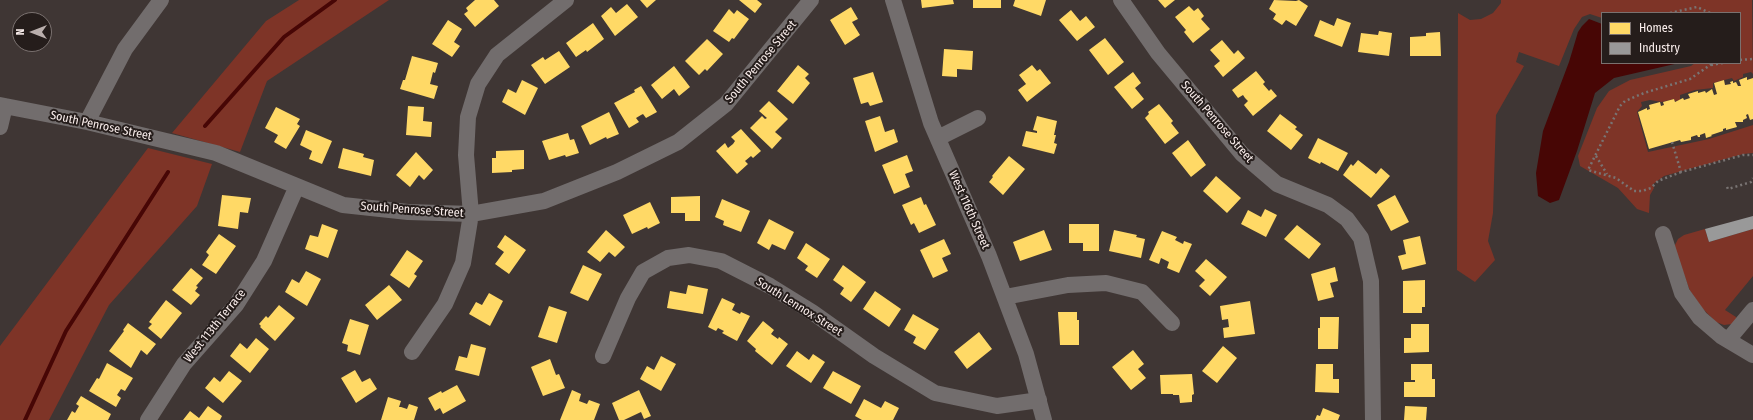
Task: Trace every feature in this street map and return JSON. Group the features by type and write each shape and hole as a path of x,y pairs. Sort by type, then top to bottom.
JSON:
{"street":[{"path":"412,352 446,304 463,264 471,214 466,155 468,117 478,84 497,55 566,0"},
{"name":"South Penrose Street","path":"2,106 87,122 216,153 343,205 408,212 471,214 544,201 618,172 678,142 726,104 811,0"},
{"name":"West 116th Street","path":"894,0 931,122 989,256 1005,297 1026,354 1044,420"},
{"name":"South Penrose Street","path":"1121,0 1158,53 1242,154 1277,184 1328,205 1347,219 1361,238 1371,281 1373,420"},
{"path":"87,122 126,49 155,2"},
{"path":"0,127 2,106"},
{"path":"938,138 978,118"},
{"name":"West 113th Terrace","path":"148,420 184,364 236,305 264,261 298,186"},
{"path":"1664,234 1682,293 1700,318 1728,340 1753,356"},
{"name":"South Lennox Street","path":"603,356 628,298 643,272 668,258 689,255 721,261 770,286 812,312 874,356 935,393 997,406 1039,400"},
{"path":"1005,297 1068,285 1106,283 1142,292 1172,323"},
{"path":"1728,340 1753,310"}],"path":[{"path":"1674,12 1697,7 1708,12"},
{"path":"1741,60 1753,59"},
{"path":"1712,64 1690,79 1644,93 1625,101 1620,106 1588,170 1607,174 1616,178 1634,191 1642,191 1651,188 1662,179 1681,172 1743,155 1753,155"},
{"path":"1672,142 1681,172"},
{"path":"1596,156 1607,174"},
{"path":"1727,187 1728,189 1751,182 1753,178"}],"shaded area":[{"path":"299,0 389,0 267,81 240,152 172,133 266,21"},
{"path":"1501,0 1752,0 1753,74 1751,72 1743,74 1743,77 1734,81 1732,78 1713,83 1713,88 1695,90 1680,95 1680,100 1675,101 1674,99 1662,102 1650,100 1641,102 1642,106 1637,112 1648,152 1709,139 1753,125 1753,153 1743,154 1664,176 1652,185 1654,188 1650,195 1649,213 1637,209 1618,188 1580,166 1578,156 1597,108 1609,91 1630,80 1691,66 1694,64 1741,64 1741,12 1601,12 1601,18 1590,14 1582,17 1574,29 1559,66 1519,52 1516,62 1524,66 1496,115 1493,213 1488,241 1495,260 1475,282 1457,270 1458,13 1470,20 1481,19 1493,13 1501,3"},
{"path":"1589,19 1601,24 1601,64 1675,64 1614,78 1595,93 1577,151 1559,200 1550,203 1538,196 1536,173 1543,131 1569,62 1578,32"},
{"path":"148,148 212,164 197,206 109,305 49,420 0,420 0,346"},
{"path":"1705,229 1709,242 1753,229 1753,276 1725,310 1736,317 1737,320 1732,324 1724,325 1716,322 1702,308 1690,291 1675,251 1675,245 1678,239 1684,235"}],"building: Homes":[{"path":"475,0 494,0 499,6 475,27 464,14 468,11 466,8"},
{"path":"640,0 656,0 647,8"},
{"path":"739,0 757,0 762,4 755,13"},
{"path":"921,0 953,0 954,4 922,8"},
{"path":"973,0 1001,0 1001,8 973,8"},
{"path":"1015,0 1046,0 1041,16 1013,6"},
{"path":"1158,0 1175,0 1165,8"},
{"path":"1274,0 1299,0 1308,6 1296,26 1286,20 1282,25 1273,19 1276,14 1269,9"},
{"path":"627,4 638,17 615,36 601,16 611,7 616,13"},
{"path":"1189,6 1194,11 1198,8 1204,16 1201,19 1210,29 1193,43 1184,32 1186,30 1175,17"},
{"path":"851,7 858,19 852,22 860,35 845,45 830,20"},
{"path":"729,9 734,14 737,10 749,19 734,39 732,38 729,42 713,31"},
{"path":"1071,10 1080,21 1086,16 1095,27 1077,41 1059,20"},
{"path":"1337,18 1351,23 1342,47 1314,36 1320,20 1334,26"},
{"path":"448,20 462,29 454,42 460,46 452,57 432,44"},
{"path":"593,23 604,39 587,52 586,50 576,57 566,43"},
{"path":"1379,31 1392,33 1389,56 1358,52 1361,33 1378,35"},
{"path":"1440,32 1441,56 1410,56 1410,37 1426,36 1426,33"},
{"path":"1105,38 1124,62 1108,75 1089,50"},
{"path":"707,39 723,54 707,71 705,69 699,75 685,61"},
{"path":"1222,40 1234,54 1238,50 1245,58 1223,77 1214,66 1220,61 1210,50"},
{"path":"944,49 973,51 972,70 957,69 957,77 942,76"},
{"path":"559,51 570,67 545,84 531,65 543,57 545,60"},
{"path":"412,56 438,63 435,73 433,72 430,84 438,86 434,99 400,89 403,80 405,80"},
{"path":"798,65 809,74 805,78 810,83 793,104 777,91"},
{"path":"1032,65 1037,71 1040,69 1051,83 1027,102 1018,90 1026,84 1019,75"},
{"path":"674,66 690,87 679,96 674,89 662,99 651,85"},
{"path":"1256,71 1265,82 1263,84 1269,91 1271,89 1277,96 1253,116 1244,105 1248,101 1243,95 1238,98 1232,90"},
{"path":"873,72 883,102 870,106 868,102 861,104 853,78"},
{"path":"1133,72 1141,83 1135,88 1144,99 1132,109 1114,87"},
{"path":"1747,77 1747,80 1753,78 1753,119 1750,120 1748,114 1746,115 1747,118 1743,120 1743,122 1735,122 1737,127 1726,130 1726,128 1723,129 1723,131 1711,135 1712,136 1706,138 1705,133 1700,135 1700,137 1697,135 1691,137 1691,140 1681,142 1680,140 1649,149 1638,112 1647,108 1647,110 1650,109 1649,105 1660,102 1661,106 1664,105 1663,102 1674,99 1675,102 1683,98 1684,100 1690,98 1688,94 1698,91 1698,93 1705,91 1706,93 1712,89 1714,95 1717,94 1714,83 1724,80 1725,85 1731,84 1730,82 1733,81 1733,83 1736,82 1738,86 1741,86 1739,80"},
{"path":"522,80 538,88 525,115 502,102 508,89 516,93"},
{"path":"641,86 657,112 646,118 643,114 641,115 636,118 639,122 629,128 614,103 635,92 634,90"},
{"path":"769,101 788,119 775,132 782,138 772,149 750,128 762,116 765,119 767,118 759,111"},
{"path":"1159,104 1173,121 1171,123 1179,133 1165,144 1145,118 1149,114 1148,112"},
{"path":"408,106 424,107 423,121 432,122 431,137 406,135"},
{"path":"276,107 300,119 297,124 300,126 286,149 274,142 278,135 265,128"},
{"path":"609,112 619,134 607,139 606,137 590,145 581,126"},
{"path":"1280,114 1297,127 1295,129 1303,135 1291,150 1267,131"},
{"path":"880,116 885,132 894,129 898,142 875,152 865,121"},
{"path":"1037,116 1057,121 1054,143 1057,144 1054,154 1022,146 1026,131 1037,133 1037,131 1033,130"},
{"path":"741,129 761,151 753,158 751,156 745,161 748,164 737,174 716,151 725,143 728,148 733,144 735,141 731,137"},
{"path":"306,130 332,141 322,164 309,159 312,151 300,145"},
{"path":"568,133 570,140 574,139 579,153 566,157 565,155 549,160 542,141"},
{"path":"1318,138 1348,153 1338,171 1321,162 1320,164 1308,158"},
{"path":"1188,140 1206,165 1191,177 1172,153"},
{"path":"343,148 364,154 363,157 374,160 371,176 338,168"},
{"path":"524,150 524,169 512,170 512,172 492,173 492,158 496,158 496,151"},
{"path":"416,152 433,170 424,180 419,175 410,187 396,175"},
{"path":"907,155 913,171 905,174 910,187 894,194 882,165"},
{"path":"1009,156 1025,169 1003,195 989,182 993,177 992,176"},
{"path":"1358,160 1376,174 1381,168 1390,176 1371,198 1343,175 1351,164 1353,166"},
{"path":"1216,176 1241,198 1227,213 1203,191"},
{"path":"222,195 251,198 248,213 240,212 238,229 218,226"},
{"path":"1395,195 1409,222 1391,231 1377,205"},
{"path":"700,196 700,221 685,221 685,213 671,213 671,197"},
{"path":"921,197 936,225 919,233 914,223 911,225 902,205"},
{"path":"722,199 750,211 741,232 723,225 724,221 715,217"},
{"path":"650,202 660,223 632,234 623,215"},
{"path":"1265,209 1277,215 1266,237 1241,224 1248,210 1261,217"},
{"path":"769,219 794,232 785,250 772,244 769,250 757,243"},
{"path":"322,224 338,230 328,258 305,249 310,235 318,237"},
{"path":"1069,224 1099,224 1099,251 1083,251 1083,243 1069,243"},
{"path":"1297,225 1321,244 1309,259 1284,239"},
{"path":"606,230 625,247 615,257 609,252 600,262 587,252"},
{"path":"1044,230 1052,250 1020,261 1013,242"},
{"path":"1114,230 1137,235 1136,237 1145,239 1141,258 1109,251"},
{"path":"1162,231 1177,237 1175,240 1183,244 1184,241 1192,244 1179,273 1167,268 1169,262 1161,258 1159,264 1149,260"},
{"path":"219,234 236,246 216,274 202,265 209,255 206,252"},
{"path":"505,235 526,250 509,274 495,264 504,252 497,247"},
{"path":"1420,236 1426,264 1402,270 1398,256 1406,254 1403,240"},
{"path":"944,239 951,254 942,258 948,271 933,278 920,250"},
{"path":"806,243 830,259 817,278 805,270 808,266 797,258"},
{"path":"407,250 423,261 414,274 417,276 409,288 390,275"},
{"path":"1206,259 1227,277 1210,296 1199,286 1205,280 1195,271"},
{"path":"583,265 602,274 588,301 570,293"},
{"path":"843,265 866,282 851,302 840,294 844,288 833,280"},
{"path":"1335,267 1338,281 1330,283 1334,297 1318,301 1311,274"},
{"path":"191,268 203,278 196,286 198,287 195,291 200,295 191,305 172,290"},
{"path":"306,271 321,279 307,306 285,292 292,279 299,283"},
{"path":"1425,280 1425,307 1422,307 1422,313 1403,313 1403,281"},
{"path":"389,285 402,300 377,320 365,305"},
{"path":"688,285 708,289 703,314 667,308 670,291 686,294"},
{"path":"875,291 901,309 889,327 863,309"},
{"path":"489,293 503,301 490,326 469,314 476,302 482,305"},
{"path":"722,298 735,304 732,310 740,314 741,312 750,316 737,341 722,333 724,331 718,328 716,331 708,327"},
{"path":"166,300 182,313 161,339 148,328 152,324 149,322"},
{"path":"1250,301 1255,334 1224,338 1223,328 1229,327 1228,319 1222,320 1220,306"},
{"path":"279,305 295,318 275,341 260,327 261,326 259,324 266,316 268,318"},
{"path":"549,306 567,312 557,343 538,337"},
{"path":"1058,312 1077,312 1077,320 1079,320 1079,345 1060,345"},
{"path":"913,314 939,329 925,350 913,343 916,337 904,330"},
{"path":"1320,317 1339,317 1338,349 1318,349 1318,328 1320,328"},
{"path":"350,319 369,325 360,355 347,351 348,345 342,343"},
{"path":"763,321 774,330 771,334 778,339 779,337 788,344 772,365 755,351 756,349 747,341"},
{"path":"128,323 156,344 147,355 141,350 131,368 109,351"},
{"path":"1411,324 1429,324 1429,352 1404,353 1404,338 1411,338"},
{"path":"979,332 992,349 967,369 954,352"},
{"path":"256,338 269,349 250,373 230,356 240,343 247,349"},
{"path":"471,344 486,348 479,376 455,370 459,356 467,358"},
{"path":"1223,346 1237,358 1217,383 1202,371"},
{"path":"1133,350 1144,364 1138,369 1146,378 1131,390 1112,367"},
{"path":"797,351 809,360 813,354 825,362 811,383 786,366"},
{"path":"661,356 676,364 661,391 640,379 647,366 654,370"},
{"path":"550,359 556,375 559,374 565,388 543,396 531,367"},
{"path":"107,363 133,378 125,391 121,389 117,395 121,398 116,407 89,391 97,378 99,379"},
{"path":"1316,364 1333,364 1333,379 1339,379 1339,393 1315,392"},
{"path":"1411,364 1432,364 1432,379 1435,379 1435,397 1404,397 1404,382 1415,382 1415,380 1411,380"},
{"path":"355,370 362,382 370,378 377,389 356,403 341,378"},
{"path":"229,371 242,381 223,403 205,388 214,377 220,382"},
{"path":"833,371 861,386 851,404 823,388"},
{"path":"1192,374 1194,394 1192,395 1192,402 1180,403 1179,395 1161,394 1160,375"},
{"path":"457,385 466,401 443,414 440,408 435,411 428,398"},
{"path":"572,390 581,394 579,401 587,404 589,400 600,404 594,420 560,420"},
{"path":"639,390 651,416 644,419 641,412 624,420 619,420 612,403"},
{"path":"81,396 111,414 108,420 67,420 72,411 75,413 79,406 76,404"},
{"path":"388,397 401,401 399,407 407,409 409,404 418,407 414,420 381,420"},
{"path":"864,399 881,408 885,401 899,408 893,420 862,420 855,416"},
{"path":"208,406 222,416 220,420 183,420 190,411 199,418"},
{"path":"1405,406 1427,407 1426,420 1404,420"},
{"path":"1323,408 1340,415 1338,420 1315,420 1317,415 1320,416"}],"building: Industry":[{"path":"1753,216 1753,229 1709,242 1705,229"}],"waterway":[{"path":"205,126 284,37 335,0"},
{"path":"25,420 66,331 168,172"}]}
